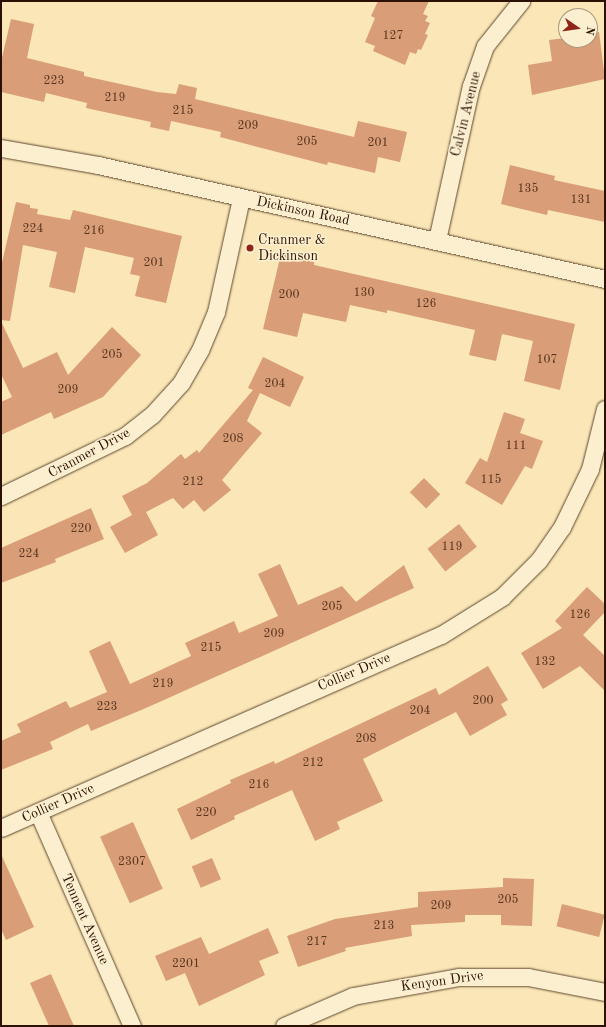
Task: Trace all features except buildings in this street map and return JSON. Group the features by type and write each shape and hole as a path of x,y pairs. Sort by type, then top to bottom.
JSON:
{"street":[{"name":"Calvin Avenue","path":"437,240 471,86 482,53 503,21 521,1"},
{"name":"Dickinson Road","path":"1,148 98,165 605,279"},
{"name":"Cranmer Drive","path":"1,496 125,436 152,415 181,383 200,350 216,312 241,198"},
{"name":"Collier Drive","path":"1,828 441,635 502,597 539,560 562,527 590,469 605,409"},
{"name":"Tennent Avenue","path":"38,812 132,1026"},
{"name":"Kenyon Drive","path":"284,1026 353,996 459,977 528,977 605,992"}],"place":[{"name":"Cranmer & Dickinson","path":"250,248"}]}
